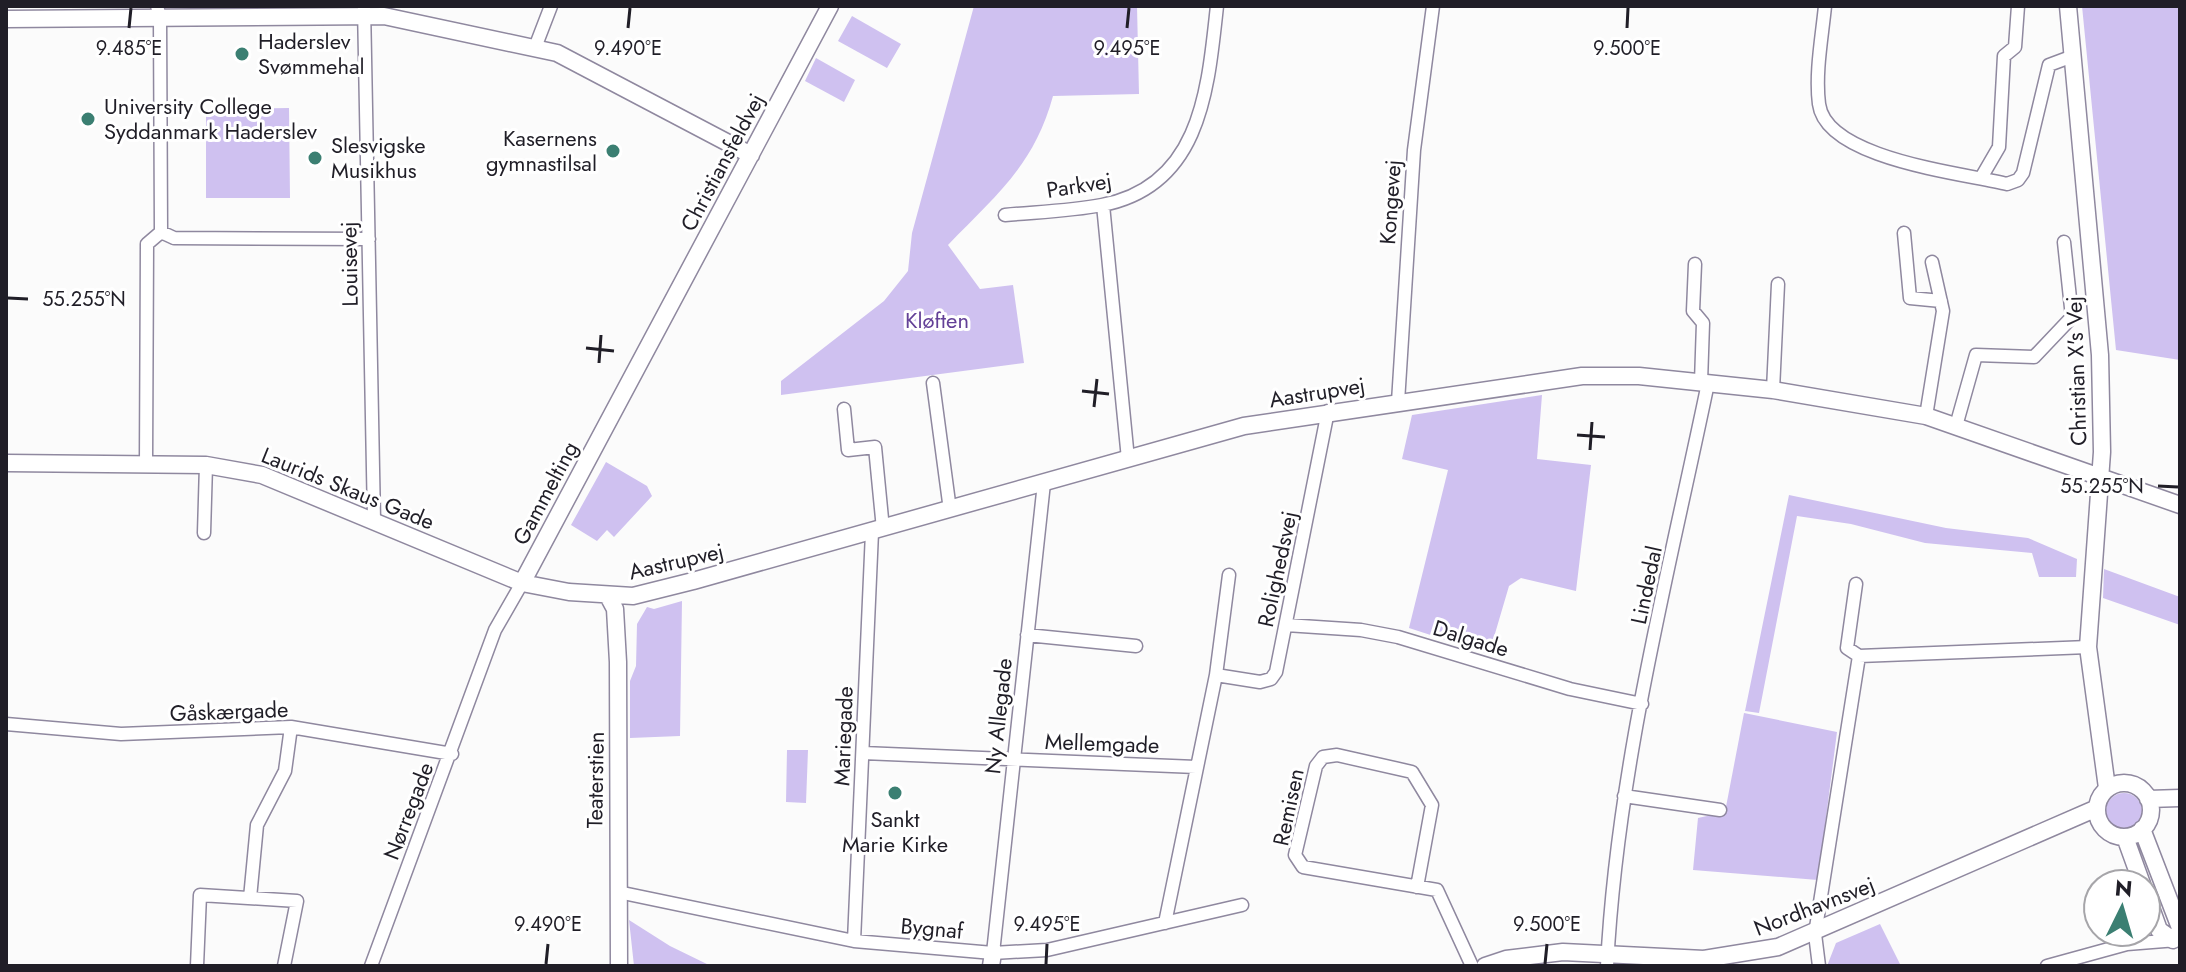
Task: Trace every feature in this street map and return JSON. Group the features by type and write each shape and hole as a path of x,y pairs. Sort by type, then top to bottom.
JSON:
{"street":[{"path":"536,45 551,6"},
{"name":"Christiansfeldvej","path":"654,340 830,6"},
{"name":"Parkvej","path":"1005,215 1103,205 1130,197 1159,177 1183,151 1207,96 1217,6"},
{"name":"Kongevej","path":"1398,402 1414,150 1433,6"},
{"path":"1825,6 1819,104 1823,118 1832,129 1864,151 2007,184 2018,180 2049,65 2073,56"},
{"path":"1981,178 1999,147 2004,56 2015,47 2018,6"},
{"name":"Christian X's Vej","path":"2068,6 2103,413 2088,647 2107,788"},
{"path":"6,19 158,11 364,10 536,45 557,53 751,155"},
{"name":"Louisevej","path":"364,10 374,520"},
{"path":"158,11 161,232"},
{"path":"1103,205 1128,459"},
{"path":"161,232 174,238 369,239"},
{"path":"146,464 147,244 161,232"},
{"path":"1904,233 1910,298 1941,301"},
{"path":"1956,426 1976,355 2034,357 2072,317 2064,242"},
{"path":"1926,416 1943,311 1932,262"},
{"path":"1695,264 1693,311 1703,323 1704,382"},
{"path":"1773,390 1778,284"},
{"name":"Gammelting","path":"481,670 495,630 654,340"},
{"name":"Aastrupvej","path":"522,583 608,596 633,596 878,531 1244,426 1328,411 1582,376 1639,376 1773,390 1926,416 2180,505"},
{"name":"Lindedal","path":"1607,960 1612,881 1624,796 1704,382"},
{"path":"933,383 950,510"},
{"path":"844,409 848,450 875,447 878,531"},
{"name":"Rolighedsvej","path":"1216,675 1260,682 1271,679 1286,625 1328,411"},
{"name":"Laurids Skaus Gade","path":"6,463 206,465 262,475 522,583"},
{"path":"204,533 206,465"},
{"name":"Ny Allegade","path":"992,960 1044,483"},
{"name":"Mariegade","path":"854,941 878,531"},
{"name":"Rolighedsvej","path":"1165,923 1216,675 1229,575"},
{"path":"1856,584 1847,648 1859,656 2088,647"},
{"name":"Teaterstien","path":"608,596 615,609 618,662 619,966"},
{"name":"Dalgade","path":"1286,625 1361,630 1398,637 1570,689 1642,704"},
{"path":"1027,635 1136,646"},
{"path":"1819,966 1815,934 1859,656"},
{"name":"Nørregade","path":"371,966 481,670"},
{"name":"Gåskærgade","path":"6,724 121,734 291,727 452,754"},
{"path":"250,898 257,825 285,771 291,727"},
{"name":"Christian X's Vej","path":"2100,734 2123,782"},
{"name":"Mellemgade","path":"863,753 1196,767"},
{"name":"Remisen","path":"1417,887 1432,805 1412,772 1337,755 1323,757 1316,766 1295,855 1303,867 1417,887 1437,890 1472,966"},
{"path":"2047,966 2089,951 2178,935 2140,788 2123,782 2107,788 2099,816 2111,834 2125,837"},
{"path":"1624,796 1720,810"},
{"path":"2125,837 2147,814 2180,798"},
{"path":"2147,814 2180,805"},
{"name":"Nordhavnsvej","path":"1485,966 1535,954 1607,960 1704,959 1739,956 1778,947 1815,934 2050,831 2099,816"},
{"path":"2125,837 2136,868"},
{"name":"Bygnaf","path":"618,892 854,941 992,960 1242,905"},
{"path":"197,966 200,895 297,901 284,966"}],"green space":[{"name":"Kløften","path":"974,6 1137,6 1139,94 1053,96 1045,120 1024,161 997,195 948,245 980,289 1013,285 1024,363 781,395 781,381 884,301 908,271 912,233"},
{"path":"2082,6 2180,6 2180,360 2116,350"},
{"path":"852,16 901,44 887,68 838,41"},
{"path":"816,58 855,80 844,102 805,81"},
{"path":"289,108 290,198 206,198 206,109"},
{"path":"1542,395 1537,459 1591,465 1576,591 1521,578 1509,586 1489,654 1409,628 1448,470 1402,459 1412,415"},
{"path":"606,462 647,486 652,496 614,537 607,530 597,541 571,525"},
{"path":"1789,495 1946,528 2028,538 2077,559 2076,577 2039,577 2032,553 1925,543 1851,524 1797,516 1759,713 1745,711"},
{"path":"2104,569 2180,597 2180,625 2103,598"},
{"path":"682,601 680,736 630,738 630,681 636,666 637,624 647,607 654,609"},
{"path":"1744,713 1837,732 1818,880 1693,870 1698,818 1725,812"},
{"path":"787,750 808,750 806,803 786,802"},
{"path":"2124,793 2137,798 2142,811 2137,824 2124,829 2111,824 2106,811 2111,798"},
{"path":"629,920 670,946 711,966 634,966"},
{"path":"1880,924 1901,966 1827,966 1836,943"}],"place":[{"name":"Haderslev Svømmehal","path":"242,54"},
{"name":"University College Syddanmark Haderslev","path":"88,119"},
{"name":"Kasernens gymnastilsal","path":"613,151"},
{"name":"Slesvigske Musikhus","path":"315,158"},
{"name":"Sankt Marie Kirke","path":"895,793"}]}
